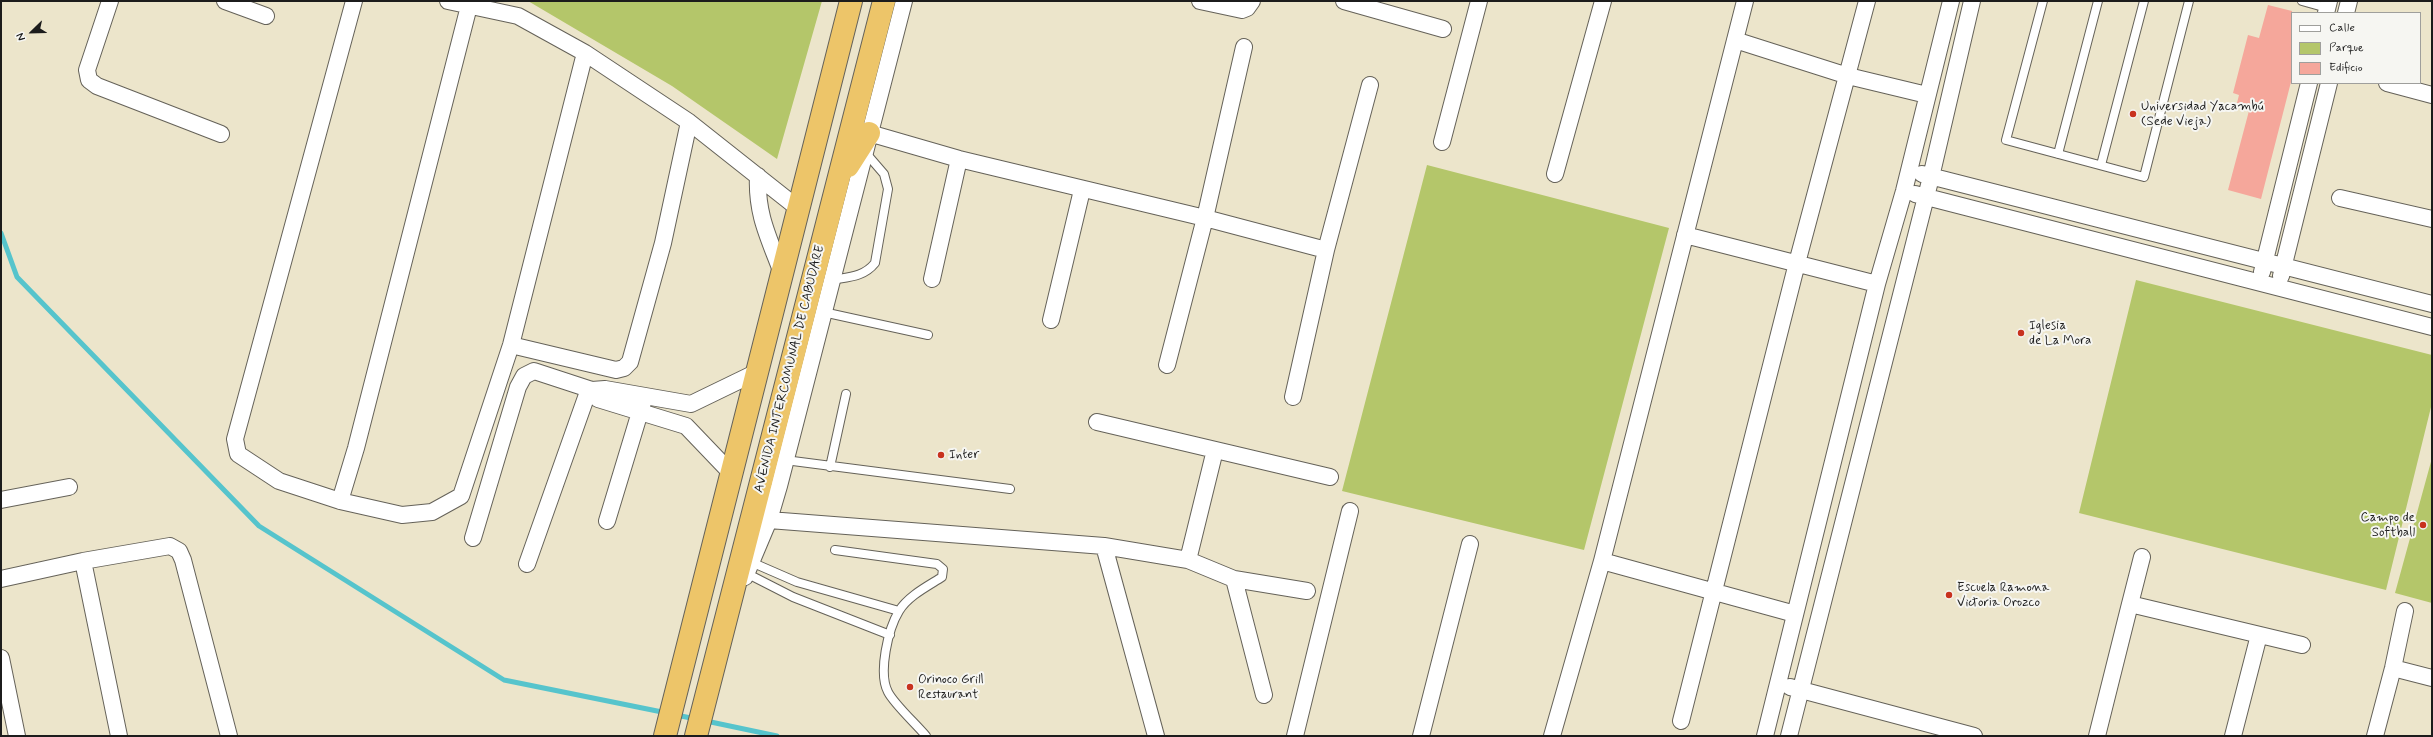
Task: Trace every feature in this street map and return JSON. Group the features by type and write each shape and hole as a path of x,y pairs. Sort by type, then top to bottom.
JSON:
{"highway":[{"path":"666,731 851,1"},
{"name":"AVENIDA INTERCOMUNAL DE CABUDARE","path":"699,724 884,1"},
{"path":"839,180 871,140"}],"street":[{"path":"110,1 87,70 89,80 97,86 221,134"},
{"path":"225,1 266,16"},
{"path":"354,1 235,439 238,454 279,481 340,501 402,515 432,512 461,496 511,345 585,54"},
{"path":"448,1 518,16 585,54 689,122 799,209"},
{"path":"871,140 904,1"},
{"path":"725,627 769,520 786,460 832,280 910,1"},
{"path":"1200,1 1242,10 1248,8 1252,1"},
{"path":"1344,1 1443,30"},
{"path":"1442,142 1479,1"},
{"path":"1555,174 1603,1"},
{"path":"1552,736 1602,561 1745,1"},
{"path":"1681,721 1797,263 1867,1"},
{"path":"1765,736 1877,284 1904,191 1908,169 1951,1"},
{"path":"1789,736 1931,177 1972,1"},
{"path":"2346,12 2349,1"},
{"path":"340,501 356,448 469,6"},
{"path":"1734,40 1848,76 1927,95"},
{"path":"1167,365 1205,218 1244,46"},
{"path":"2259,282 2309,84"},
{"path":"2278,288 2329,84"},
{"path":"2391,84 2432,95"},
{"path":"1294,397 1326,250 1370,85"},
{"path":"511,345 616,370 624,368 630,362 662,243 689,122"},
{"path":"871,140 959,159 1082,190 1205,218 1326,250"},
{"path":"932,279 959,159"},
{"path":"1908,169 1931,177 2432,304"},
{"path":"758,176 757,198 760,212 782,273"},
{"path":"1051,320 1082,190"},
{"path":"1904,191 2432,327"},
{"path":"2340,198 2432,219"},
{"path":"1685,235 1877,284"},
{"path":"473,538 518,387 524,376 534,371 591,390 605,389 642,404 686,426 731,473"},
{"path":"642,404 691,404 757,372"},
{"path":"527,564 591,390"},
{"path":"607,521 642,404"},
{"path":"686,426 691,404"},
{"path":"1097,422 1330,477"},
{"path":"1188,560 1215,450"},
{"path":"1,500 69,487"},
{"path":"1295,736 1350,510"},
{"path":"769,520 1104,546 1188,560 1234,579 1307,591"},
{"path":"1421,736 1470,544"},
{"path":"1,579 83,561 170,546 179,551 183,560 229,736"},
{"path":"1104,546 1156,736"},
{"path":"2097,736 2142,557"},
{"path":"83,561 119,736"},
{"path":"1602,561 1796,614"},
{"path":"1234,579 1264,695"},
{"path":"2130,604 2302,645"},
{"path":"2375,736 2393,668 2405,611"},
{"path":"2233,736 2259,634"},
{"path":"1,658 17,736"},
{"path":"2393,668 2432,678"},
{"path":"1779,684 1974,736"}],"lane":[{"path":"2043,1 2006,140 2144,177 2189,1"},
{"path":"2058,154 2098,1"},
{"path":"2101,165 2144,1"},
{"path":"2302,1 2328,7"},
{"path":"832,280 869,271 875,263 887,184 871,140"},
{"path":"824,312 928,335"},
{"path":"830,467 846,394"},
{"path":"786,460 830,467 1010,489"},
{"path":"836,550 940,565 944,571 942,577 918,593 899,611 890,634 883,666 888,692 926,736"},
{"path":"749,568 899,611"},
{"path":"749,568 793,596 890,634"}],"green space":[{"path":"528,1 822,1 777,159 672,86"},
{"path":"1427,165 1669,228 1584,550 1342,491"},
{"path":"2136,280 2432,355 2432,403 2386,590 2079,513"},
{"name":"Campo de Softball","path":"2432,458 2432,603 2395,593"}],"building":[{"path":"2268,5 2292,11 2291,82 2261,199 2228,190 2250,107 2237,103 2239,95 2233,93 2248,35 2259,38"}],"waterway":[{"path":"1,233 17,277 259,526 504,680 667,713"},
{"path":"676,715 696,719"},
{"path":"706,721 777,736"}],"place":[{"name":"Universidad Yacambú (Sede Vieja)","path":"2133,114"},
{"name":"Iglesia de La Mora","path":"2021,333"},
{"name":"Inter","path":"941,455"},
{"name":"Campo de Softball","path":"2423,525"},
{"name":"Escuela Ramona Victoria Orozco","path":"1949,595"},
{"name":"Orinoco Grill Restaurant","path":"910,687"}]}
